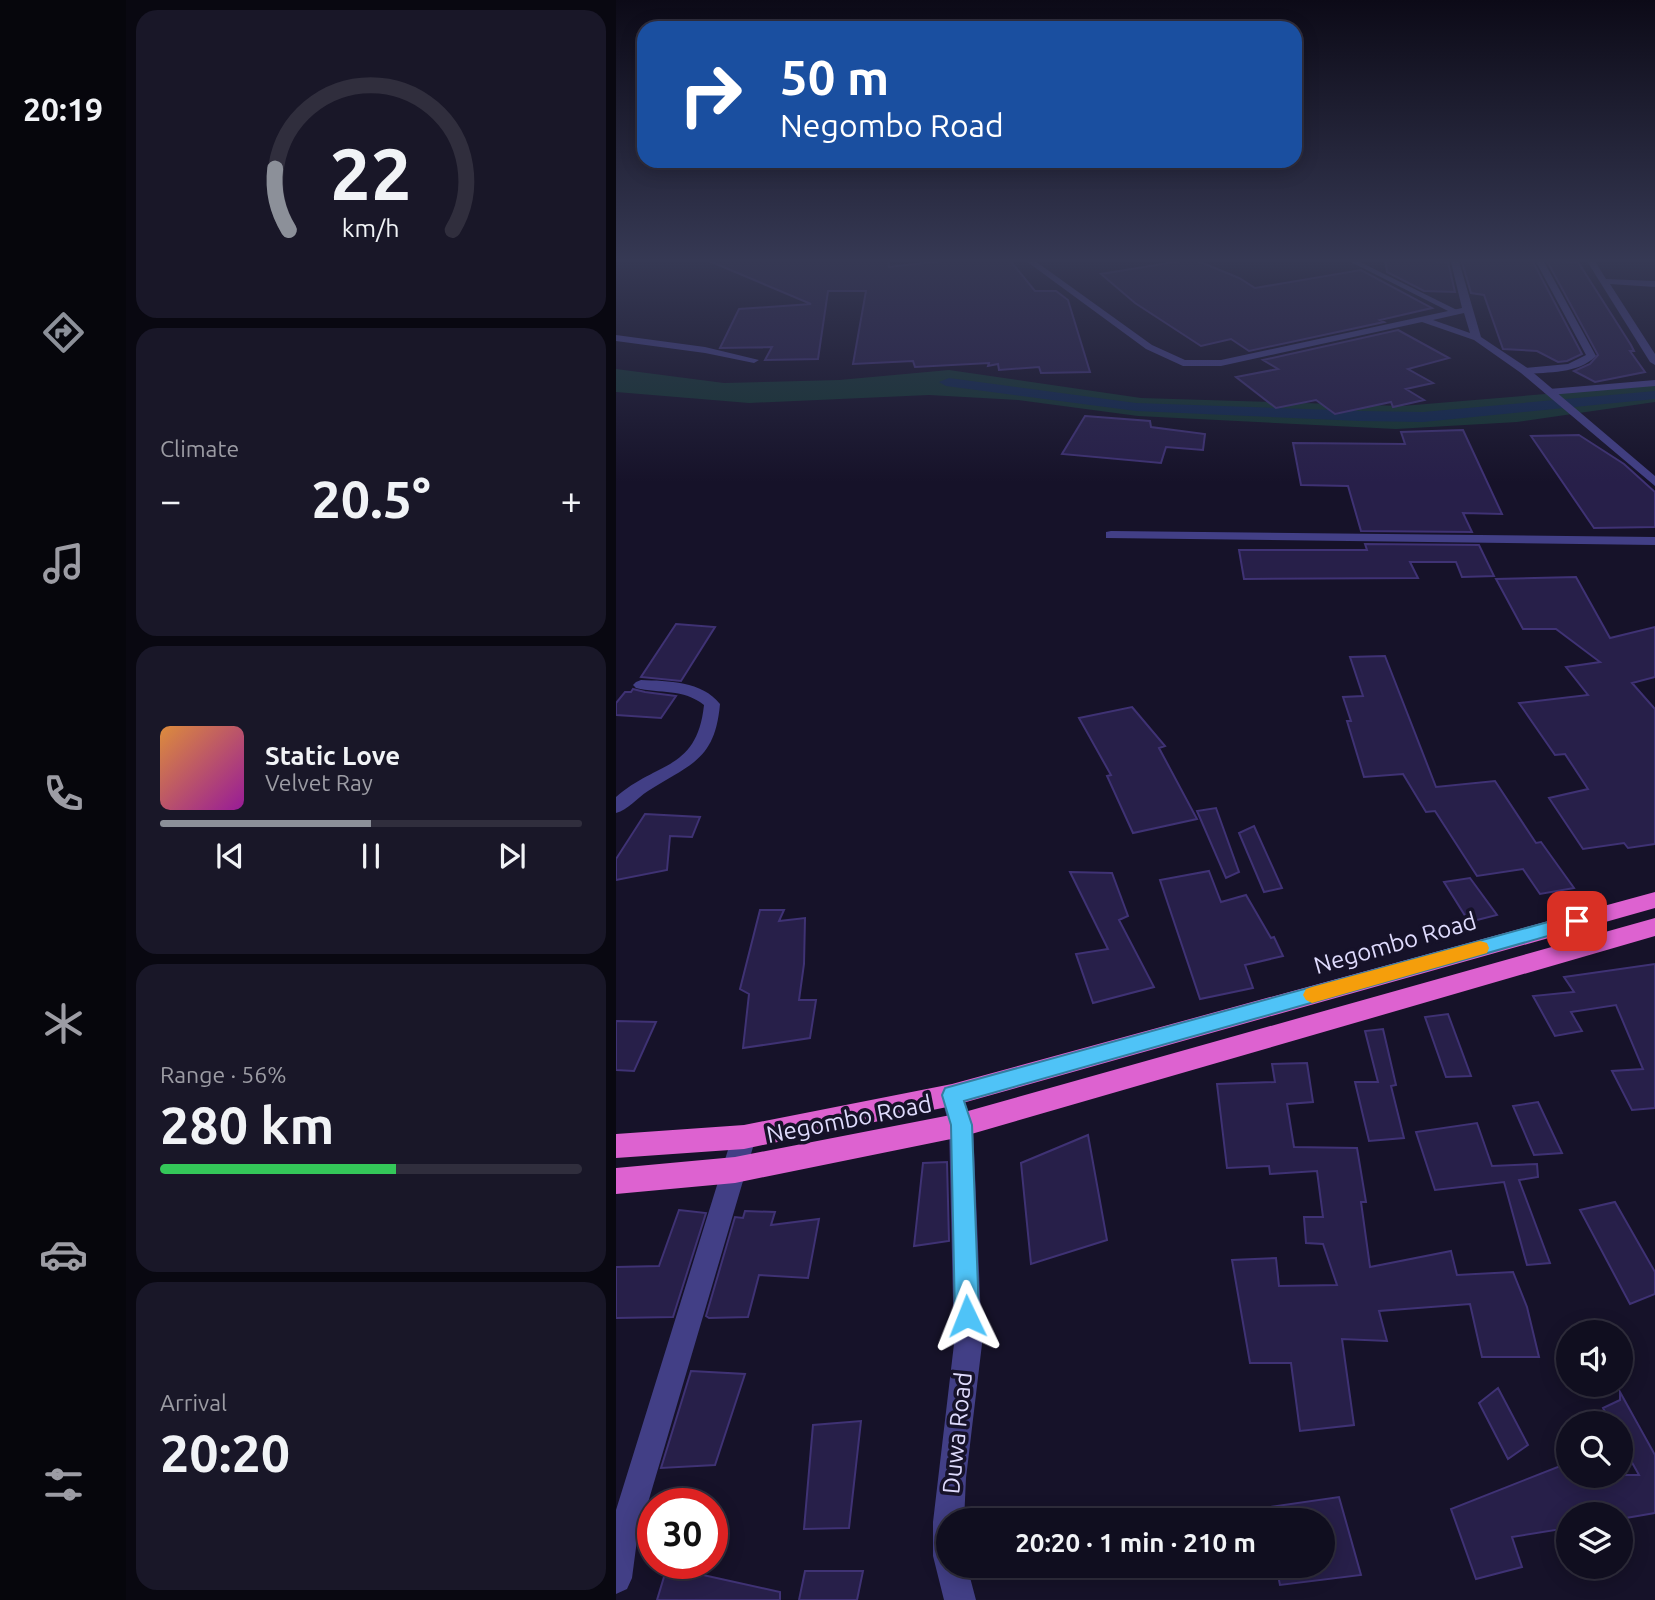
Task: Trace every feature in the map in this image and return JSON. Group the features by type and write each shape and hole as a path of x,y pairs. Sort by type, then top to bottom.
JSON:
{"highway":[{"name":"Negombo Road","path":"616,1146 744,1137 952,1095 1655,900"},
{"name":"Negombo Road","path":"616,1181 735,1170 961,1125 1655,926"}],"street":[{"path":"1129,333 1149,347 1183,363 1221,363 1363,333"},
{"path":"1461,333 1477,338 1525,371 1655,482"},
{"path":"1474,333 1477,338"},
{"path":"1525,371 1571,365 1586,360 1591,356 1578,333"},
{"path":"1636,333 1655,362"},
{"path":"616,338 754,360"},
{"path":"1549,392 1655,383"},
{"path":"1111,535 1655,541"},
{"path":"616,807 630,791 690,760 701,748 710,731 712,704 702,694 680,686 641,685"},
{"name":"Duwa Road","path":"949,1508 968,1344 961,1125 952,1095"},
{"path":"616,1578 619,1543 744,1137"},
{"path":"954,1578 960,1600"}],"green space":[{"path":"616,369 724,383 839,380 949,370 1141,398 1402,406 1655,385 1655,402 1517,422 1396,429 1138,416 1018,400 929,395 749,403 616,392"}],"building":[{"path":"727,333 822,333 818,359 765,360 772,347 720,348"},
{"path":"859,333 1078,333 1090,372 1041,373 1039,367 999,370 998,364 988,366 989,363 915,367 913,361 853,364"},
{"path":"1181,333 1334,333 1249,351 1231,339 1201,346"},
{"path":"1386,333 1403,333 1449,358 1408,369 1433,383 1406,389 1424,400 1393,407 1391,402 1335,414 1316,400 1276,408 1236,377 1278,369 1263,360"},
{"path":"1497,333 1571,333 1582,354 1558,362 1537,351 1503,349"},
{"path":"1586,333 1623,333 1634,351 1630,351 1645,372 1595,382 1574,371 1590,364 1598,355"},
{"path":"1085,416 1150,421 1151,427 1205,434 1203,450 1166,447 1161,463 1062,454"},
{"path":"1463,430 1502,514 1463,513 1472,532 1361,531 1348,486 1301,485 1293,443 1405,444 1401,432"},
{"path":"1579,435 1624,464 1655,492 1655,527 1594,528 1531,436"},
{"path":"1365,544 1479,545 1494,576 1462,577 1456,562 1410,562 1418,578 1244,579 1239,550 1367,550"},
{"path":"1576,577 1610,638 1655,627 1655,677 1632,683 1655,709 1655,844 1628,848 1624,843 1583,849 1549,798 1588,789 1565,754 1555,755 1519,703 1588,695 1566,667 1600,662 1556,629 1523,629 1496,579"},
{"path":"676,624 715,627 681,681 641,677"},
{"path":"1385,656 1436,787 1495,781 1536,843 1541,842 1574,888 1540,894 1523,869 1477,876 1435,811 1426,812 1403,774 1364,777 1347,721 1351,721 1343,697 1363,696 1350,657"},
{"path":"633,689 676,696 661,718 616,715 616,703 625,692 631,692"},
{"path":"1132,707 1165,746 1159,748 1197,819 1133,833 1107,776 1111,775 1079,718"},
{"path":"1216,808 1239,872 1226,878 1197,811"},
{"path":"645,814 700,817 692,837 670,836 667,870 616,880 616,859"},
{"path":"1254,826 1282,888 1264,892 1239,833"},
{"path":"1209,871 1221,902 1246,895 1271,938 1274,937 1283,956 1245,965 1253,988 1200,999 1160,880"},
{"path":"1070,872 1112,873 1128,916 1119,920 1154,987 1093,1003 1076,954 1108,949"},
{"path":"1470,878 1497,915 1469,922 1444,882"},
{"path":"760,910 784,910 779,921 805,918 804,964 799,1000 816,1000 810,1038 743,1048 749,994 740,989"},
{"path":"1655,964 1655,1108 1632,1110 1612,1071 1643,1069 1616,1005 1571,1012 1582,1031 1555,1036 1533,996 1574,992 1564,977"},
{"path":"1448,1014 1471,1076 1446,1077 1425,1017"},
{"path":"616,1021 656,1022 634,1071 616,1070"},
{"path":"1383,1029 1396,1085 1391,1086 1404,1138 1369,1141 1355,1082 1378,1082 1365,1031"},
{"path":"1307,1063 1313,1102 1287,1104 1294,1147 1357,1148 1366,1202 1361,1202 1370,1267 1451,1251 1457,1275 1513,1272 1527,1307 1539,1357 1482,1357 1470,1304 1379,1311 1387,1341 1342,1339 1354,1425 1300,1431 1291,1363 1250,1363 1232,1260 1276,1258 1279,1286 1337,1285 1323,1244 1306,1243 1304,1217 1323,1217 1317,1171 1270,1174 1269,1166 1227,1168 1217,1084 1275,1082 1272,1064"},
{"path":"1538,1102 1562,1153 1534,1155 1513,1106"},
{"path":"1477,1123 1492,1166 1537,1164 1538,1177 1519,1180 1550,1263 1527,1265 1504,1182 1435,1190 1416,1132"},
{"path":"1088,1135 1107,1240 1031,1264 1021,1163"},
{"path":"947,1162 949,1241 914,1246 923,1163"},
{"path":"1615,1202 1655,1272 1655,1294 1630,1304 1580,1210"},
{"path":"679,1210 706,1213 673,1317 616,1318 616,1267 659,1266"},
{"path":"745,1211 775,1212 771,1225 819,1219 808,1278 759,1275 748,1317 709,1318 706,1316 735,1217 743,1218"},
{"path":"691,1371 745,1374 715,1465 661,1468"},
{"path":"1498,1388 1528,1445 1508,1459 1479,1403"},
{"path":"1623,1397 1631,1411 1605,1411 1603,1408"},
{"path":"1633,1415 1655,1455 1655,1513 1633,1517 1633,1502 1556,1502 1556,1530 1512,1537 1522,1567 1476,1579 1451,1509 1556,1468 1556,1488 1633,1488 1633,1475 1639,1475 1633,1464"},
{"path":"861,1421 849,1528 804,1529 813,1425"},
{"path":"1339,1497 1361,1575 1280,1585 1279,1578 1335,1578 1335,1508 1264,1508"},
{"path":"805,1571 863,1571 857,1600 799,1600"},
{"path":"663,1579 721,1579 780,1592 780,1600 657,1600"}],"waterway":[{"path":"949,382 946,382 1136,407 1360,416 1423,417 1655,395"}],"slow traffic":[{"path":"1312,995 1480,948"}],"route":[{"path":"967,1316 961,1125 952,1095 1577,921"}]}
